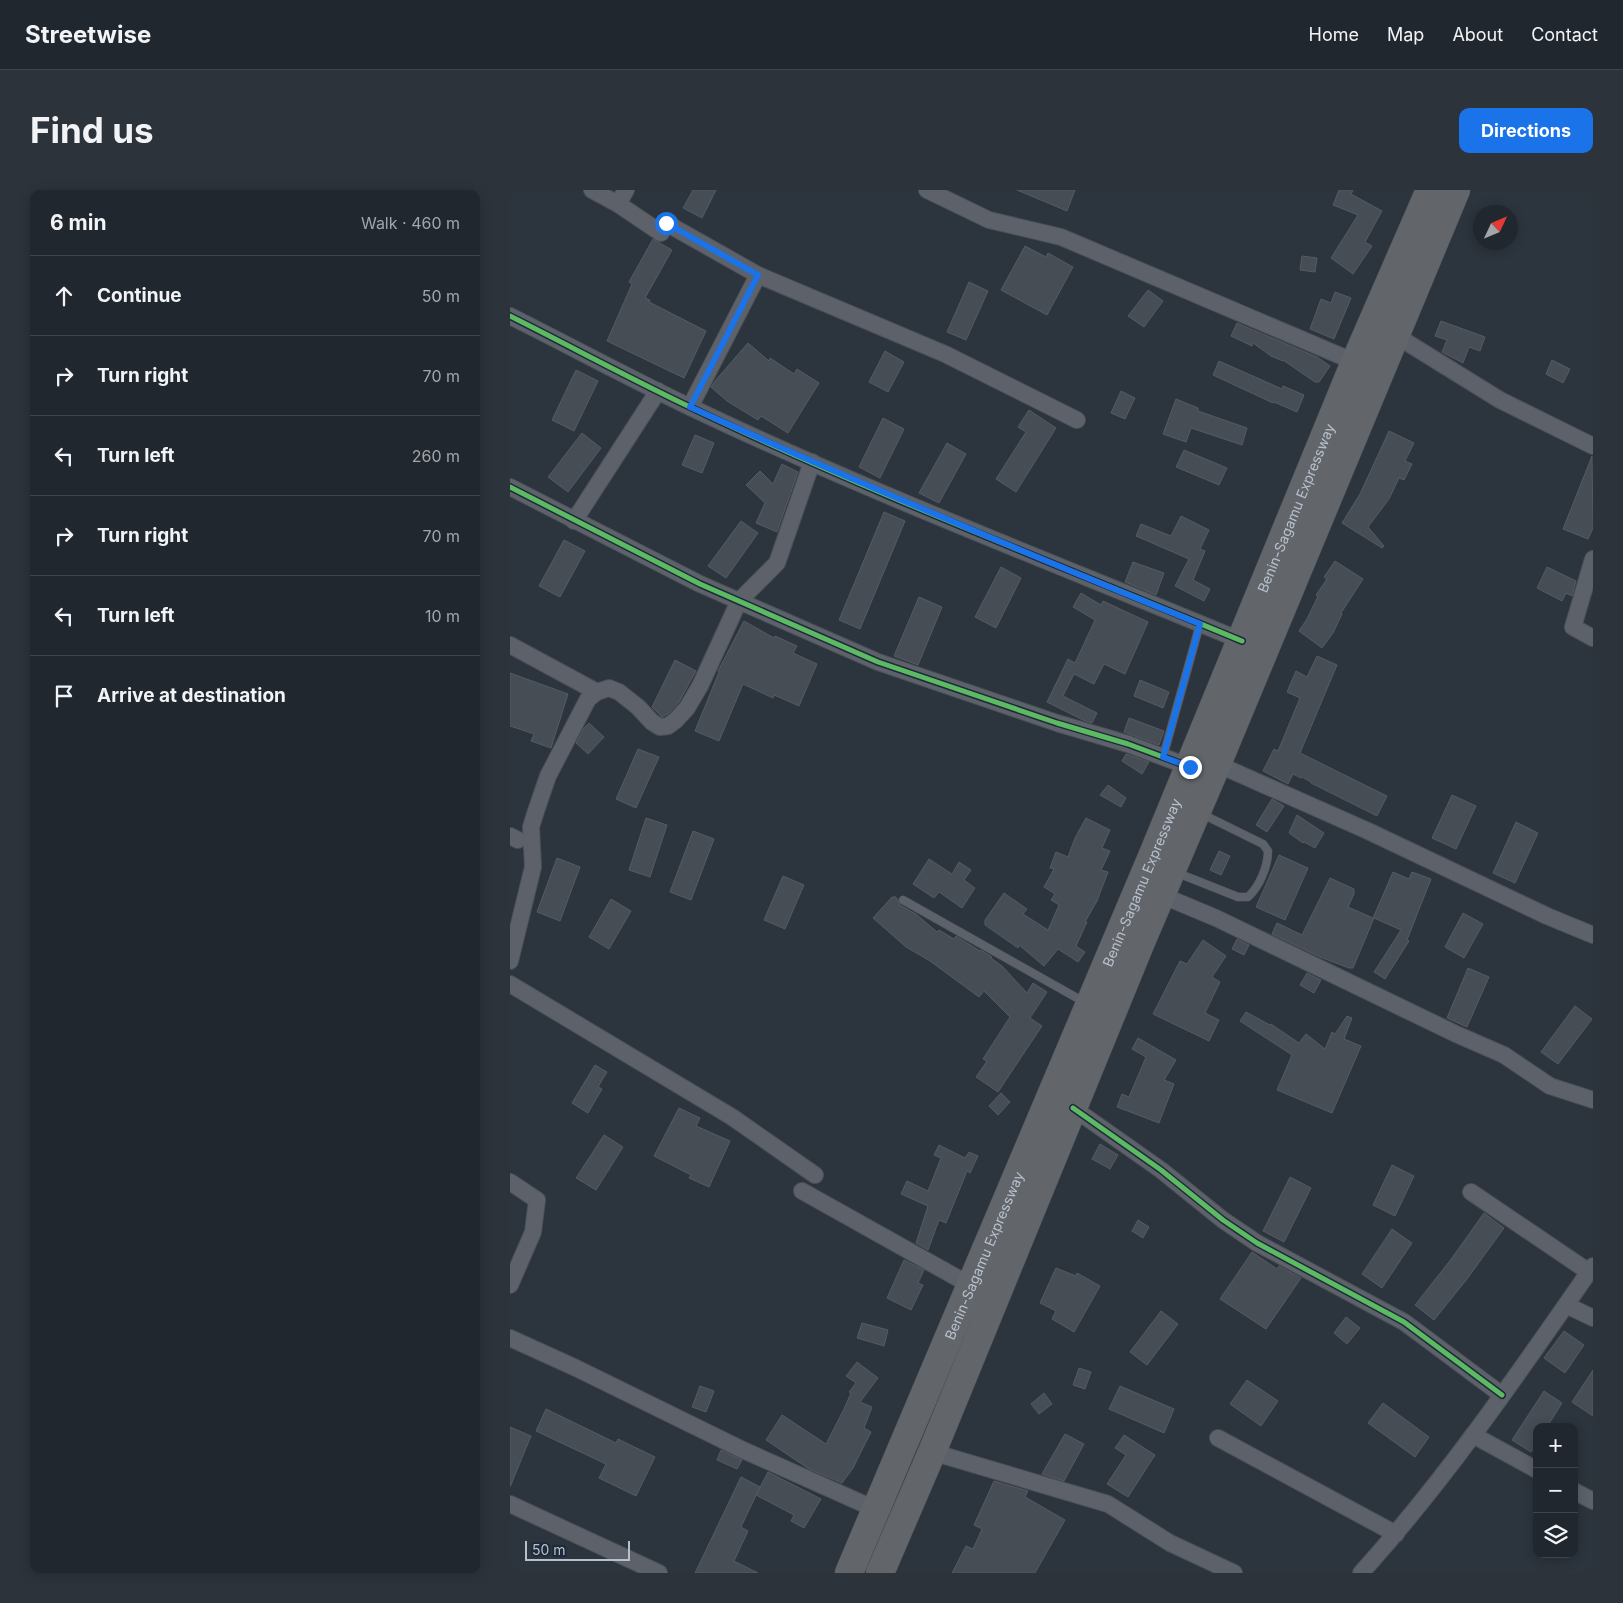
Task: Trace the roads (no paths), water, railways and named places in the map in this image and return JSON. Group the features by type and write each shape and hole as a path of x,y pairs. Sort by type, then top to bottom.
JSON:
{"highway":[{"name":"Benin-Sagamu Expressway","path":"849,1573 1190,767 1355,362 1430,190"},
{"path":"880,1573 1456,190"}],"street":[{"path":"592,190 758,275 945,354 1077,420"},
{"path":"618,204 626,190"},
{"path":"926,190 989,220 1061,237 1355,362"},
{"path":"690,407 758,275"},
{"path":"510,316 690,407 812,462 1043,560 1242,641"},
{"path":"1395,335 1500,400 1593,446"},
{"path":"574,521 658,390"},
{"path":"510,961 533,867 531,827 548,776 588,699 597,692 608,688 619,692 638,706 652,722 660,727 668,726 676,720 687,708 700,686 739,602 777,563 812,462"},
{"path":"510,487 700,584 878,662 1057,723 1128,744 1190,767"},
{"path":"1593,559 1573,627 1593,638"},
{"path":"510,645 597,692"},
{"path":"1217,764 1368,830 1547,916 1593,935"},
{"path":"1166,883 1216,918 1438,1026 1504,1055 1550,1086 1593,1100"},
{"path":"510,984 732,1117 816,1175"},
{"path":"1073,1108 1161,1170 1216,1215 1257,1243 1404,1322 1502,1395"},
{"path":"510,1182 537,1200 533,1232 510,1285"},
{"path":"802,1192 970,1285"},
{"path":"1361,1573 1396,1534 1474,1435 1591,1269 1471,1192"},
{"path":"1566,1305 1593,1318"},
{"path":"510,1338 576,1368 743,1450 875,1509"},
{"path":"1474,1435 1533,1468"},
{"path":"1218,1438 1396,1534"},
{"path":"932,1452 1108,1504 1170,1543 1234,1573"},
{"path":"1578,1493 1593,1501"},
{"path":"510,1504 659,1573"}],"lane":[{"path":"1163,757 1200,624"},
{"path":"1166,883 1238,897 1248,897 1254,891 1268,860 1268,851 1263,844 1197,811"},
{"path":"903,900 1090,1005"}]}
